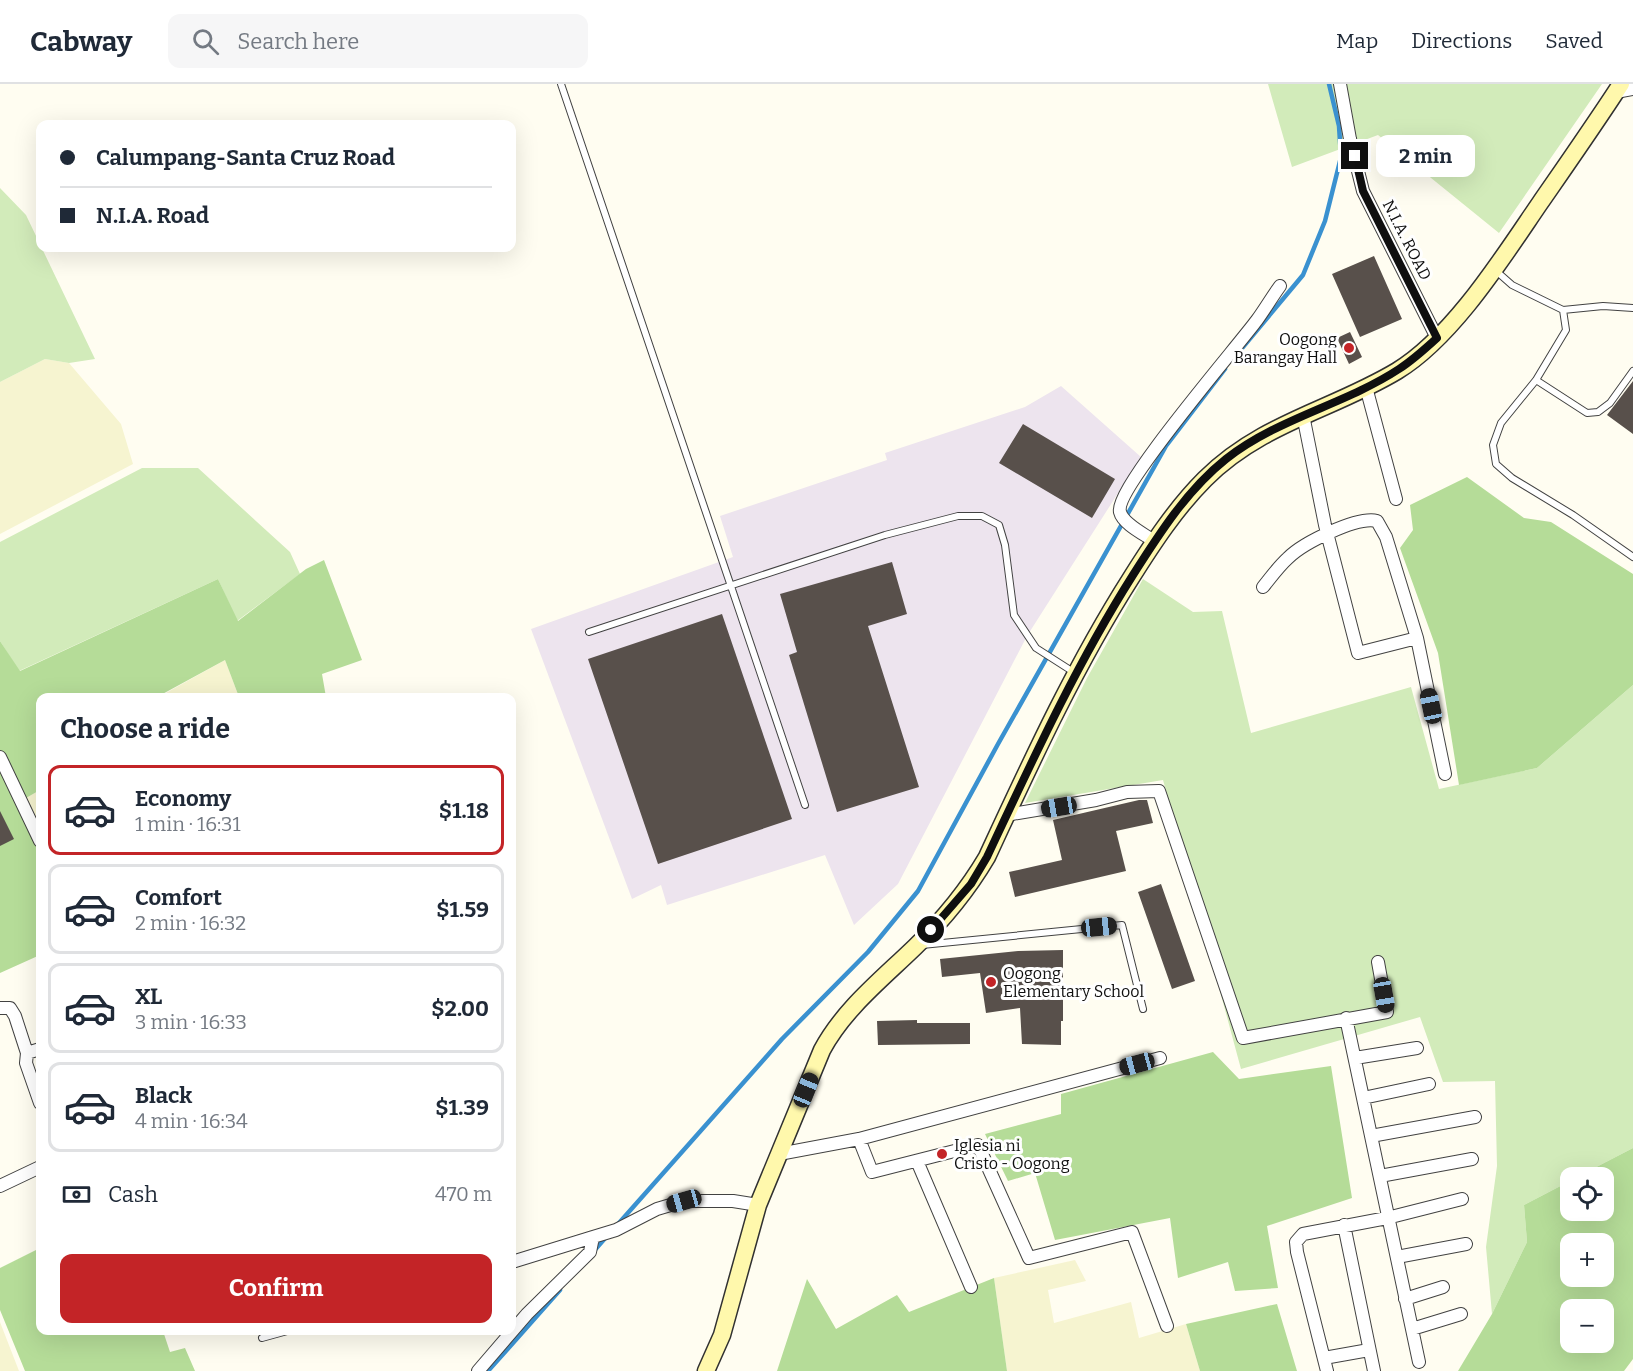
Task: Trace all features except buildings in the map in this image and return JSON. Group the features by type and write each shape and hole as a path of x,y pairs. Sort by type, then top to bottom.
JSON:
{"main road":[{"path":"706,1371 722,1335 758,1205 831,1033 857,1003 946,916 971,884 987,857 1075,673 1112,607 1154,542 1203,481 1225,460 1271,430 1366,387 1397,370 1437,338 1494,270 1618,88"}],"street":[{"name":"N.I.A. ROAD","path":"1340,84 1363,191 1437,338"},
{"path":"1618,88 1633,89"},
{"path":"1154,542 1123,518 1120,505 1181,412 1257,320 1280,286"},
{"path":"1366,387 1396,499"},
{"path":"1303,415 1328,534 1358,653 1417,638"},
{"path":"1263,587 1289,556 1344,525 1370,519 1377,521 1386,537 1417,638 1444,774"},
{"path":"0,757 36,834"},
{"path":"1006,815 1127,792 1159,791 1243,1038 1387,1012 1378,962"},
{"path":"0,1008 10,1008 15,1016 27,1053 26,1063 36,1092"},
{"path":"1346,1018 1419,1362"},
{"path":"1355,1058 1417,1048"},
{"path":"27,1053 36,1050"},
{"path":"779,1154 859,1139 1160,1058"},
{"path":"1363,1098 1429,1084"},
{"path":"1371,1136 1474,1117"},
{"path":"859,1139 872,1172 978,1145 1029,1258 1132,1232 1167,1326"},
{"path":"1380,1176 1472,1159"},
{"path":"917,1161 971,1287"},
{"path":"0,1186 36,1169"},
{"path":"1369,1350 1325,1365 1296,1242 1303,1234 1387,1218 1462,1199"},
{"path":"516,1261 616,1230 657,1209 684,1201 733,1201 758,1205"},
{"path":"1344,1225 1374,1371"},
{"path":"516,1327 590,1252 596,1236"},
{"path":"1397,1257 1466,1244"},
{"path":"1405,1299 1443,1287"},
{"path":"1412,1329 1461,1314"},
{"path":"478,1371 509,1335"}],"lane":[{"path":"561,84 806,805"},
{"path":"1494,270 1512,285 1563,310 1604,306 1633,308"},
{"path":"1563,310 1566,330 1536,380 1501,423 1493,445 1496,464 1512,478 1574,515 1633,557"},
{"path":"1536,380 1587,413 1598,412 1610,403 1633,371"},
{"path":"589,632 885,535 958,516 982,516 999,525 1005,545 1014,615 1031,642 1042,653 1075,673"},
{"path":"917,945 1122,925 1143,1009"},
{"path":"262,1338 273,1335"}],"shaded area":[{"path":"45,359 69,363 121,424 133,464 0,534 0,382"},
{"path":"1061,386 1141,457 1027,636 898,884 854,925 825,855 667,905 661,885 632,899 531,629 733,557 720,516 887,460 885,453 1025,407"},
{"path":"225,660 237,693 166,693"},
{"path":"36,792 36,826 26,798"},
{"path":"1075,1260 1086,1281 1048,1290 1054,1323 1131,1302 1139,1338 1186,1324 1200,1371 1007,1371 994,1278"},
{"path":"0,1322 19,1371 0,1371"}],"green space":[{"path":"1268,84 1602,84 1499,233 1378,135 1292,167"},
{"path":"0,188 26,215 36,236 36,252 44,252 95,359 69,363 45,359 0,382"},
{"path":"142,468 198,468 290,552 300,574 237,621 218,579 19,671 0,641 0,542"},
{"path":"1467,477 1524,518 1551,522 1633,574 1633,685 1537,768 1459,785 1438,653 1400,548 1413,530 1410,505"},
{"path":"324,560 362,660 322,674 325,693 237,693 225,660 164,693 36,693 36,792 26,798 36,826 36,957 0,973 0,641 20,671 218,579 238,621 306,569"},
{"path":"1143,579 1193,612 1222,611 1251,733 1411,687 1439,789 1537,768 1633,685 1633,1148 1596,1167 1560,1167 1560,1186 1524,1205 1527,1242 1492,1314 1486,1247 1497,1166 1495,1081 1443,1082 1420,1017 1241,1069 1163,780 1025,803 1087,678"},
{"path":"1213,1052 1239,1079 1331,1066 1352,1198 1267,1226 1278,1288 1235,1291 1228,1262 1178,1278 1170,1218 1055,1240 1035,1173 1008,1181 985,1134 1061,1114 1061,1094"},
{"path":"1633,1148 1633,1359 1624,1371 1458,1371 1492,1314 1527,1242 1524,1205 1560,1186 1560,1221 1614,1221 1614,1167 1596,1167"},
{"path":"36,1250 36,1335 164,1335 170,1352 185,1348 195,1371 25,1371 0,1310 0,1268"},
{"path":"994,1278 1007,1371 777,1371 807,1279 836,1329 897,1295 909,1312"},
{"path":"1277,1304 1297,1371 1200,1371 1186,1324"}],"waterway":[{"path":"1238,353 1303,275 1325,221 1341,157 1339,126 1329,84"},
{"path":"619,1223 782,1039 868,952 918,891 1166,446 1225,369"},
{"path":"593,1252 607,1236"},
{"path":"488,1371 560,1290"}],"place":[{"name":"Oogong Barangay Hall","path":"1349,348"},
{"name":"Oogong Elementary School","path":"991,982"},
{"name":"Iglesia ni Cristo - Oogong","path":"942,1154"}],"route":[{"path":"931,930 946,916 971,884 987,857 1075,673 1112,607 1143,558 1180,507 1214,470 1246,445 1271,430 1366,387 1397,370 1437,338 1363,191 1355,156"}]}
